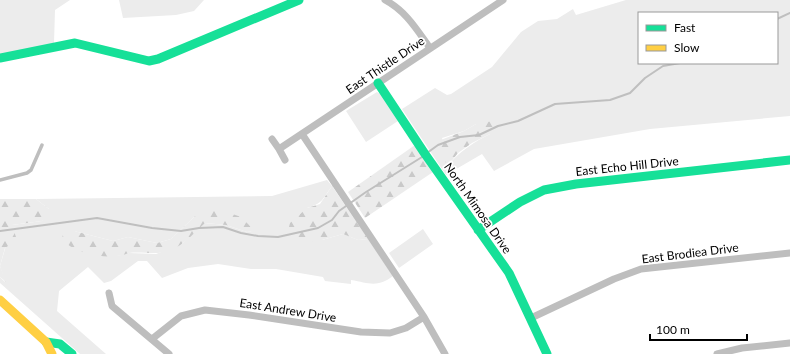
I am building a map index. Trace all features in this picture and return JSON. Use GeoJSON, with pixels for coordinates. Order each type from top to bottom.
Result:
{"type":"FeatureCollection","features":[{"type":"Feature","properties":{"kind":"street"},"geometry":{"type":"LineString","coordinates":[[0,58],[75,43],[149,61],[158,59],[299,0]]}},
{"type":"Feature","properties":{"kind":"street"},"geometry":{"type":"LineString","coordinates":[[385,0],[394,5],[408,17],[430,48]]}},
{"type":"Feature","properties":{"kind":"street","name":"East Thistle Drive"},"geometry":{"type":"LineString","coordinates":[[279,149],[504,0]]}},
{"type":"Feature","properties":{"kind":"street","name":"North Mimosa Drive"},"geometry":{"type":"LineString","coordinates":[[378,83],[425,154],[509,273],[547,354]]}},
{"type":"Feature","properties":{"kind":"street"},"geometry":{"type":"LineString","coordinates":[[302,134],[424,317],[445,354]]}},
{"type":"Feature","properties":{"kind":"street"},"geometry":{"type":"LineString","coordinates":[[272,139],[285,160]]}},
{"type":"Feature","properties":{"kind":"street","name":"East Echo Hill Drive"},"geometry":{"type":"LineString","coordinates":[[478,230],[520,202],[544,190],[576,184],[790,160]]}},
{"type":"Feature","properties":{"kind":"street","name":"East Brodiea Drive"},"geometry":{"type":"LineString","coordinates":[[531,318],[614,279],[641,269],[790,253]]}},
{"type":"Feature","properties":{"kind":"street"},"geometry":{"type":"LineString","coordinates":[[109,293],[112,306],[169,354]]}},
{"type":"Feature","properties":{"kind":"street"},"geometry":{"type":"LineString","coordinates":[[0,300],[46,342],[52,354],[60,344]]}},
{"type":"Feature","properties":{"kind":"street","name":"East Andrew Drive"},"geometry":{"type":"LineString","coordinates":[[152,339],[181,316],[205,310],[361,332],[390,333],[406,328],[424,317]]}},
{"type":"Feature","properties":{"kind":"street"},"geometry":{"type":"LineString","coordinates":[[46,342],[60,344],[68,353]]}},
{"type":"Feature","properties":{"kind":"street"},"geometry":{"type":"LineString","coordinates":[[717,354],[742,348],[790,343]]}},
{"type":"Feature","properties":{"kind":"lane"},"geometry":{"type":"LineString","coordinates":[[0,180],[27,173],[31,170],[42,145]]}},
{"type":"Feature","properties":{"kind":"green space"},"geometry":{"type":"Polygon","coordinates":[[[0,0],[70,0],[55,10],[54,43],[0,55],[0,0]]]}},
{"type":"Feature","properties":{"kind":"green space"},"geometry":{"type":"Polygon","coordinates":[[[119,0],[204,0],[194,11],[176,15],[123,18],[119,0]]]}},
{"type":"Feature","properties":{"kind":"green space"},"geometry":{"type":"Polygon","coordinates":[[[626,0],[790,0],[790,116],[650,129],[534,149],[494,171],[482,154],[446,175],[402,109],[435,88],[447,95],[451,94],[492,67],[521,32],[538,21],[557,19],[573,9],[576,15],[626,0]],[[476,124],[464,131],[442,138],[450,163],[468,147],[490,134],[476,124]]]}},
{"type":"Feature","properties":{"kind":"green space"},"geometry":{"type":"Polygon","coordinates":[[[377,92],[380,94],[398,121],[366,142],[346,111],[377,92]]]}},
{"type":"Feature","properties":{"kind":"green space"},"geometry":{"type":"Polygon","coordinates":[[[492,121],[494,122],[494,130],[490,134],[472,143],[458,153],[450,163],[446,163],[436,143],[438,141],[464,131],[476,124],[492,121]]]}},
{"type":"Feature","properties":{"kind":"green space"},"geometry":{"type":"Polygon","coordinates":[[[415,145],[433,172],[365,218],[348,192],[415,145]]]}},
{"type":"Feature","properties":{"kind":"green space"},"geometry":{"type":"Polygon","coordinates":[[[327,180],[332,186],[324,198],[319,203],[307,208],[322,240],[343,234],[358,240],[368,239],[393,276],[382,282],[373,284],[351,280],[351,284],[325,281],[323,277],[276,269],[251,269],[218,264],[188,268],[162,278],[147,261],[138,261],[111,281],[104,283],[88,267],[59,291],[57,311],[106,354],[80,354],[0,283],[0,277],[5,282],[0,266],[12,225],[42,221],[49,209],[36,199],[272,196],[327,180]],[[194,217],[171,239],[157,243],[128,237],[113,241],[74,231],[117,256],[129,253],[156,254],[182,244],[204,223],[226,225],[247,232],[252,231],[194,217]]]}},
{"type":"Feature","properties":{"kind":"green space"},"geometry":{"type":"Polygon","coordinates":[[[332,186],[368,239],[358,240],[343,234],[322,240],[305,242],[288,231],[290,223],[307,208],[320,204],[332,186]]]}},
{"type":"Feature","properties":{"kind":"green space"},"geometry":{"type":"Polygon","coordinates":[[[0,199],[36,199],[49,209],[50,214],[42,221],[12,225],[17,240],[5,248],[0,266],[0,199]]]}},
{"type":"Feature","properties":{"kind":"green space"},"geometry":{"type":"Polygon","coordinates":[[[208,210],[224,211],[241,217],[253,229],[252,231],[247,232],[226,225],[205,223],[176,248],[166,252],[129,253],[118,256],[88,254],[68,245],[62,240],[63,234],[74,231],[113,241],[128,237],[157,243],[171,239],[194,217],[208,210]]]}},
{"type":"Feature","properties":{"kind":"green space"},"geometry":{"type":"Polygon","coordinates":[[[423,229],[433,244],[399,268],[389,253],[423,229]]]}},
{"type":"Feature","properties":{"kind":"green space"},"geometry":{"type":"Polygon","coordinates":[[[0,266],[6,282],[0,277],[0,266]]]}},
{"type":"Feature","properties":{"kind":"waterway"},"geometry":{"type":"LineString","coordinates":[[778,19],[790,13]]}},
{"type":"Feature","properties":{"kind":"waterway"},"geometry":{"type":"LineString","coordinates":[[427,153],[438,145],[460,137],[479,135],[498,126],[518,121],[555,104],[610,100],[630,93],[645,78],[663,66],[674,64]]}},
{"type":"Feature","properties":{"kind":"waterway"},"geometry":{"type":"LineString","coordinates":[[0,231],[97,218],[152,228],[181,231],[199,228],[223,227],[241,233],[278,237],[318,228],[332,220],[339,211],[366,192],[422,157]]}},
{"type":"Feature","properties":{"kind":"traffic: fast"},"geometry":{"type":"LineString","coordinates":[[0,58],[75,43],[149,61],[158,59],[299,0]]}},
{"type":"Feature","properties":{"kind":"traffic: fast"},"geometry":{"type":"LineString","coordinates":[[378,83],[425,154],[509,273],[547,354]]}},
{"type":"Feature","properties":{"kind":"traffic: fast"},"geometry":{"type":"LineString","coordinates":[[478,230],[520,202],[544,190],[576,184],[790,160]]}},
{"type":"Feature","properties":{"kind":"traffic: fast"},"geometry":{"type":"LineString","coordinates":[[46,342],[60,344],[72,354]]}},
{"type":"Feature","properties":{"kind":"traffic: slow"},"geometry":{"type":"LineString","coordinates":[[0,300],[46,342],[52,354]]}}]}
